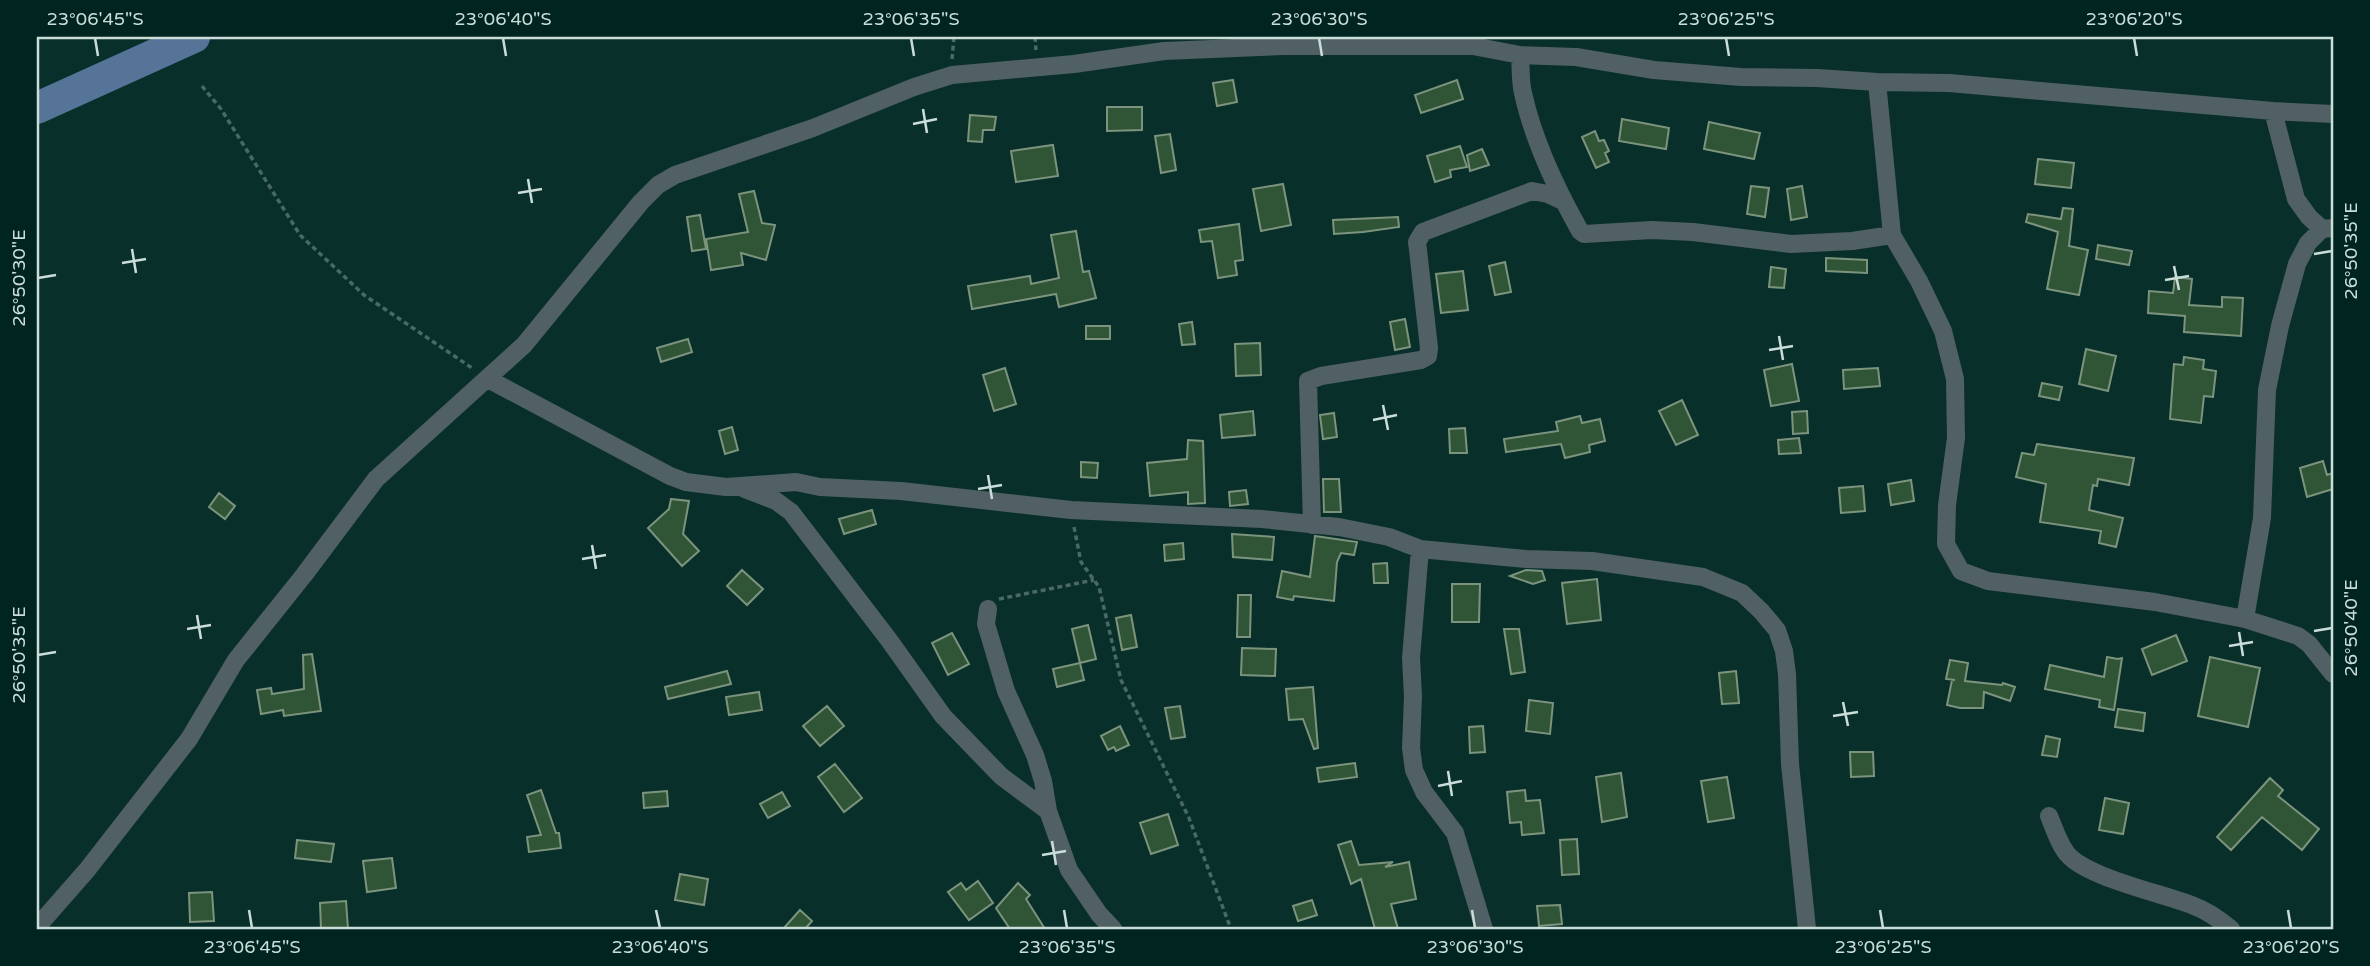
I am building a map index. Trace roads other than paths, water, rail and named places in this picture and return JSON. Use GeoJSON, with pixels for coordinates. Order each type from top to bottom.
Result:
{"type":"FeatureCollection","features":[{"type":"Feature","properties":{"kind":"street"},"geometry":{"type":"LineString","coordinates":[[37,927],[87,870],[189,739],[236,660],[376,479],[524,345],[624,220],[658,185],[675,175],[813,128],[914,87],[952,75],[1074,64],[1164,51],[1283,46],[1473,46],[1520,55],[1576,57],[1654,70],[1741,77],[1949,83],[2333,114]]}},
{"type":"Feature","properties":{"kind":"street"},"geometry":{"type":"LineString","coordinates":[[1520,55],[1523,93],[1545,160],[1563,201],[1580,231],[1584,233],[1652,230],[1693,232],[1791,244],[1892,236]]}},
{"type":"Feature","properties":{"kind":"street"},"geometry":{"type":"LineString","coordinates":[[1877,82],[1892,236],[1943,331],[1955,379],[1956,438],[1947,505],[1946,544],[1961,571],[1988,582],[2155,602],[2245,620],[2298,636],[2309,643],[2333,674]]}},
{"type":"Feature","properties":{"kind":"street"},"geometry":{"type":"LineString","coordinates":[[2245,620],[2262,518],[2267,390],[2280,326],[2297,264],[2308,243],[2328,228],[2309,217],[2296,199],[2273,111]]}},
{"type":"Feature","properties":{"kind":"street"},"geometry":{"type":"LineString","coordinates":[[1312,525],[1308,381],[1313,377],[1422,360],[1428,356],[1418,250],[1423,232],[1532,191],[1563,201]]}},
{"type":"Feature","properties":{"kind":"street"},"geometry":{"type":"LineString","coordinates":[[488,379],[670,476],[701,485],[742,487],[796,482],[820,487],[901,491],[1071,510],[1262,519],[1389,537],[1420,549],[1525,559],[1592,561],[1703,577],[1742,593],[1777,630],[1784,651],[1790,764],[1807,929]]}},
{"type":"Feature","properties":{"kind":"street"},"geometry":{"type":"LineString","coordinates":[[742,487],[775,501],[791,512],[889,640],[943,716],[1002,776],[1048,811]]}},
{"type":"Feature","properties":{"kind":"street"},"geometry":{"type":"LineString","coordinates":[[1420,549],[1411,658],[1411,748],[1414,770],[1424,792],[1455,833],[1484,929]]}},
{"type":"Feature","properties":{"kind":"street"},"geometry":{"type":"LineString","coordinates":[[988,609],[986,624],[1006,691],[1035,755],[1044,781],[1048,811],[1069,870],[1099,914],[1113,929]]}},
{"type":"Feature","properties":{"kind":"street"},"geometry":{"type":"LineString","coordinates":[[2049,817],[2065,853],[2070,857],[2097,873],[2197,907],[2231,929]]}},
{"type":"Feature","properties":{"kind":"waterway"},"geometry":{"type":"LineString","coordinates":[[37,108],[194,37]]}}]}
